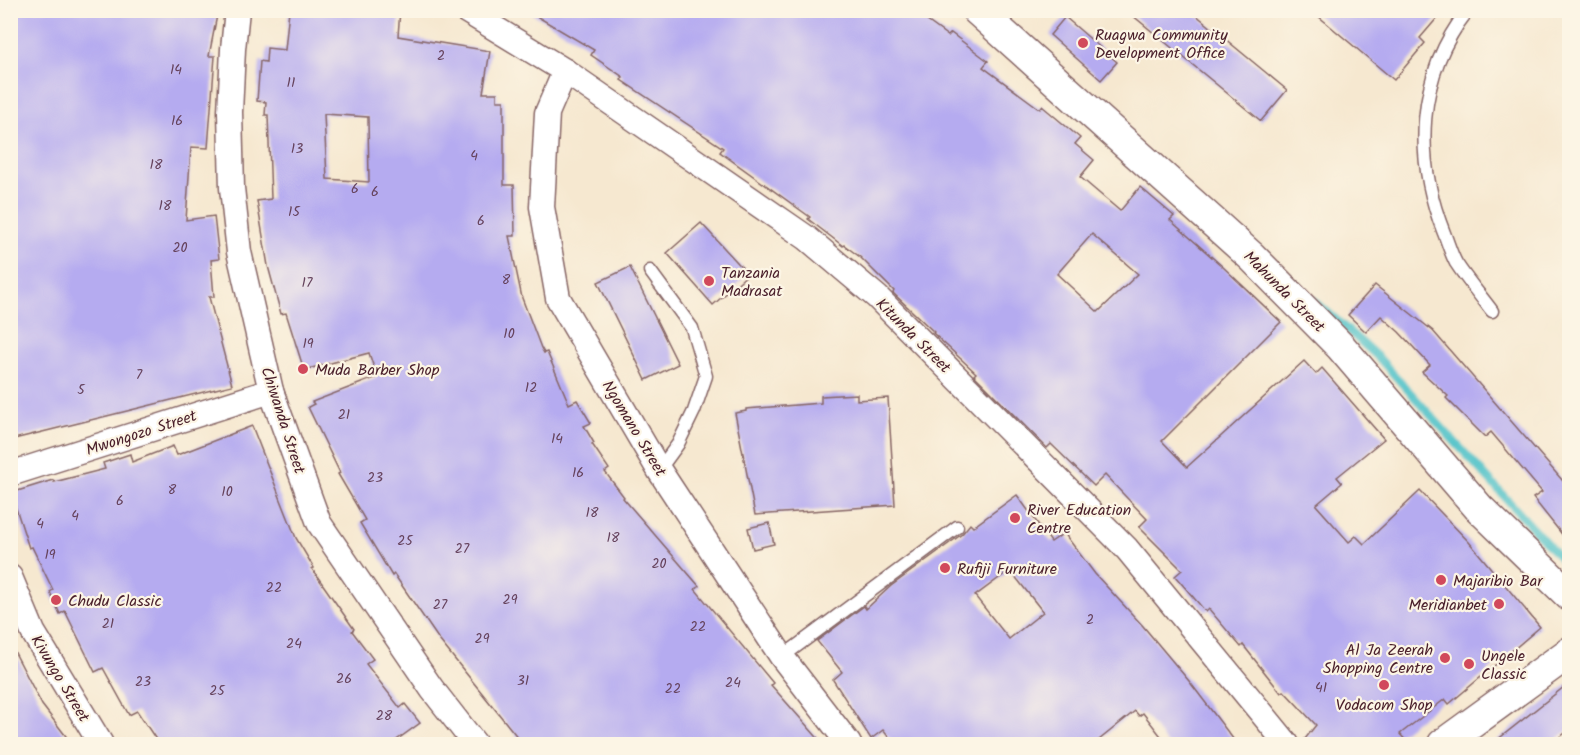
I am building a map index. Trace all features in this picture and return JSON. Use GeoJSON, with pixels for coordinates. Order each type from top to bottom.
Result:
{"type":"FeatureCollection","features":[{"type":"Feature","properties":{"kind":"street","name":"Chiwanda Street"},"geometry":{"type":"LineString","coordinates":[[237,10],[230,112],[232,188],[239,252],[271,391],[319,523],[432,689],[475,744]]}},
{"type":"Feature","properties":{"kind":"street","name":"Kitunda Street"},"geometry":{"type":"LineString","coordinates":[[465,10],[565,71],[807,238],[877,297],[1127,549],[1287,744]]}},
{"type":"Feature","properties":{"kind":"street","name":"Mahunda Street"},"geometry":{"type":"LineString","coordinates":[[977,10],[1252,257],[1341,346],[1479,508],[1569,596]]}},
{"type":"Feature","properties":{"kind":"street","name":"Ngomano Street"},"geometry":{"type":"LineString","coordinates":[[565,71],[548,113],[542,207],[558,298],[658,470],[782,657],[849,744]]}},
{"type":"Feature","properties":{"kind":"street","name":"Mwongozo Street"},"geometry":{"type":"LineString","coordinates":[[10,474],[271,391]]}},
{"type":"Feature","properties":{"kind":"street","name":"Kivungo Street"},"geometry":{"type":"LineString","coordinates":[[10,577],[33,632],[101,744]]}},
{"type":"Feature","properties":{"kind":"street"},"geometry":{"type":"LineString","coordinates":[[1443,744],[1569,651]]}},
{"type":"Feature","properties":{"kind":"lane"},"geometry":{"type":"LineString","coordinates":[[1468,10],[1457,25],[1435,68],[1425,115],[1425,164],[1432,204],[1455,261],[1492,311]]}},
{"type":"Feature","properties":{"kind":"lane"},"geometry":{"type":"LineString","coordinates":[[650,271],[692,328],[706,376],[694,411],[678,444],[658,470]]}},
{"type":"Feature","properties":{"kind":"lane"},"geometry":{"type":"LineString","coordinates":[[782,657],[957,526]]}},
{"type":"Feature","properties":{"kind":"building"},"geometry":{"type":"Polygon","coordinates":[[[10,10],[218,10],[209,56],[215,56],[208,148],[191,147],[186,220],[214,216],[219,259],[211,260],[214,297],[209,297],[232,385],[10,440],[10,363],[15,362],[10,338],[10,10]]]}},
{"type":"Feature","properties":{"kind":"building"},"geometry":{"type":"Polygon","coordinates":[[[289,10],[400,10],[398,36],[490,51],[483,93],[497,93],[497,101],[504,101],[504,185],[514,185],[515,236],[509,236],[522,298],[541,348],[544,353],[547,352],[569,404],[577,400],[591,423],[584,426],[594,443],[592,444],[609,469],[605,472],[623,498],[699,586],[695,589],[773,683],[771,685],[823,744],[523,744],[440,641],[394,574],[392,576],[360,523],[365,520],[338,474],[340,473],[308,407],[314,404],[312,402],[377,377],[369,353],[304,370],[286,313],[281,314],[268,266],[257,201],[271,199],[268,115],[265,115],[266,102],[257,101],[260,61],[266,62],[267,48],[285,50],[289,10]],[[324,114],[327,179],[369,182],[368,117],[324,114]]]}},
{"type":"Feature","properties":{"kind":"building"},"geometry":{"type":"Polygon","coordinates":[[[526,10],[912,10],[948,36],[951,33],[988,61],[983,67],[1040,109],[1042,106],[1080,138],[1075,144],[1094,160],[1080,177],[1120,211],[1140,187],[1174,216],[1170,220],[1281,322],[1162,441],[1187,467],[1304,361],[1316,374],[1322,368],[1384,439],[1337,477],[1342,483],[1316,505],[1349,542],[1356,536],[1364,544],[1420,491],[1469,542],[1540,627],[1449,704],[1445,699],[1400,734],[1409,744],[1301,744],[1316,725],[1284,691],[1281,693],[1243,645],[1241,647],[1209,609],[1206,612],[1175,576],[1182,570],[1139,527],[1147,519],[1105,475],[1094,486],[1051,444],[1047,448],[860,257],[808,219],[810,217],[720,152],[723,148],[621,80],[623,77],[591,55],[594,50],[526,10]],[[1092,234],[1057,274],[1098,312],[1138,274],[1092,234]]]}},
{"type":"Feature","properties":{"kind":"building"},"geometry":{"type":"Polygon","coordinates":[[[1126,10],[1190,10],[1287,90],[1261,121],[1126,10]]]}},
{"type":"Feature","properties":{"kind":"building"},"geometry":{"type":"Polygon","coordinates":[[[1311,10],[1444,10],[1420,38],[1425,43],[1394,80],[1311,10]]]}},
{"type":"Feature","properties":{"kind":"building"},"geometry":{"type":"Polygon","coordinates":[[[1065,17],[1117,62],[1101,80],[1050,35],[1065,17]]]}},
{"type":"Feature","properties":{"kind":"building"},"geometry":{"type":"Polygon","coordinates":[[[701,223],[748,274],[713,305],[667,253],[701,223]]]}},
{"type":"Feature","properties":{"kind":"building"},"geometry":{"type":"Polygon","coordinates":[[[630,267],[678,364],[646,380],[598,282],[630,267]]]}},
{"type":"Feature","properties":{"kind":"building"},"geometry":{"type":"Polygon","coordinates":[[[1375,285],[1433,331],[1569,488],[1569,543],[1533,498],[1542,492],[1491,432],[1485,437],[1446,398],[1448,396],[1422,372],[1430,365],[1399,332],[1381,316],[1366,332],[1348,315],[1375,285]]]}},
{"type":"Feature","properties":{"kind":"building"},"geometry":{"type":"Polygon","coordinates":[[[857,394],[857,400],[888,398],[895,505],[755,515],[735,413],[746,411],[746,409],[821,403],[821,396],[857,394]]]}},
{"type":"Feature","properties":{"kind":"building"},"geometry":{"type":"Polygon","coordinates":[[[252,426],[296,538],[314,568],[312,569],[373,659],[366,664],[400,708],[405,704],[420,723],[391,744],[159,744],[137,711],[129,715],[103,668],[95,672],[65,611],[60,614],[50,592],[53,590],[32,547],[29,548],[11,493],[53,480],[54,482],[105,469],[103,463],[130,454],[132,462],[173,446],[177,455],[252,426]]]}},
{"type":"Feature","properties":{"kind":"building"},"geometry":{"type":"Polygon","coordinates":[[[1017,495],[1051,542],[1064,533],[1095,574],[1189,681],[1237,744],[1167,744],[1143,713],[1139,716],[1135,711],[1094,744],[894,744],[883,730],[871,739],[833,680],[842,672],[817,641],[864,606],[866,609],[891,586],[962,534],[970,524],[973,527],[1017,495]],[[1010,570],[975,596],[1009,639],[1043,612],[1010,570]]]}},
{"type":"Feature","properties":{"kind":"building"},"geometry":{"type":"Polygon","coordinates":[[[769,523],[774,544],[753,549],[748,528],[769,523]]]}},
{"type":"Feature","properties":{"kind":"building"},"geometry":{"type":"Polygon","coordinates":[[[10,643],[42,705],[72,744],[10,744],[10,643]]]}},
{"type":"Feature","properties":{"kind":"building"},"geometry":{"type":"Polygon","coordinates":[[[1569,683],[1569,730],[1551,744],[1492,744],[1569,683]]]}},
{"type":"Feature","properties":{"kind":"waterway"},"geometry":{"type":"LineString","coordinates":[[1315,301],[1378,357],[1570,569]]}},
{"type":"Feature","properties":{"kind":"place","name":"Ruagwa Community Development Office"},"geometry":{"type":"Point","coordinates":[1083,43]}},
{"type":"Feature","properties":{"kind":"place","name":"Tanzania Madrasat"},"geometry":{"type":"Point","coordinates":[709,281]}},
{"type":"Feature","properties":{"kind":"place","name":"Muda Barber Shop"},"geometry":{"type":"Point","coordinates":[303,369]}},
{"type":"Feature","properties":{"kind":"place","name":"River Education Centre"},"geometry":{"type":"Point","coordinates":[1015,518]}},
{"type":"Feature","properties":{"kind":"place","name":"Rufiji Furniture"},"geometry":{"type":"Point","coordinates":[945,568]}},
{"type":"Feature","properties":{"kind":"place","name":"Majaribio Bar"},"geometry":{"type":"Point","coordinates":[1441,580]}},
{"type":"Feature","properties":{"kind":"place","name":"Chudu Classic"},"geometry":{"type":"Point","coordinates":[56,600]}},
{"type":"Feature","properties":{"kind":"place","name":"Meridianbet"},"geometry":{"type":"Point","coordinates":[1499,604]}},
{"type":"Feature","properties":{"kind":"place","name":"Al Ja Zeerah Shopping Centre"},"geometry":{"type":"Point","coordinates":[1445,658]}},
{"type":"Feature","properties":{"kind":"place","name":"Ungele Classic"},"geometry":{"type":"Point","coordinates":[1469,664]}},
{"type":"Feature","properties":{"kind":"place","name":"Vodacom Shop"},"geometry":{"type":"Point","coordinates":[1384,685]}}]}
